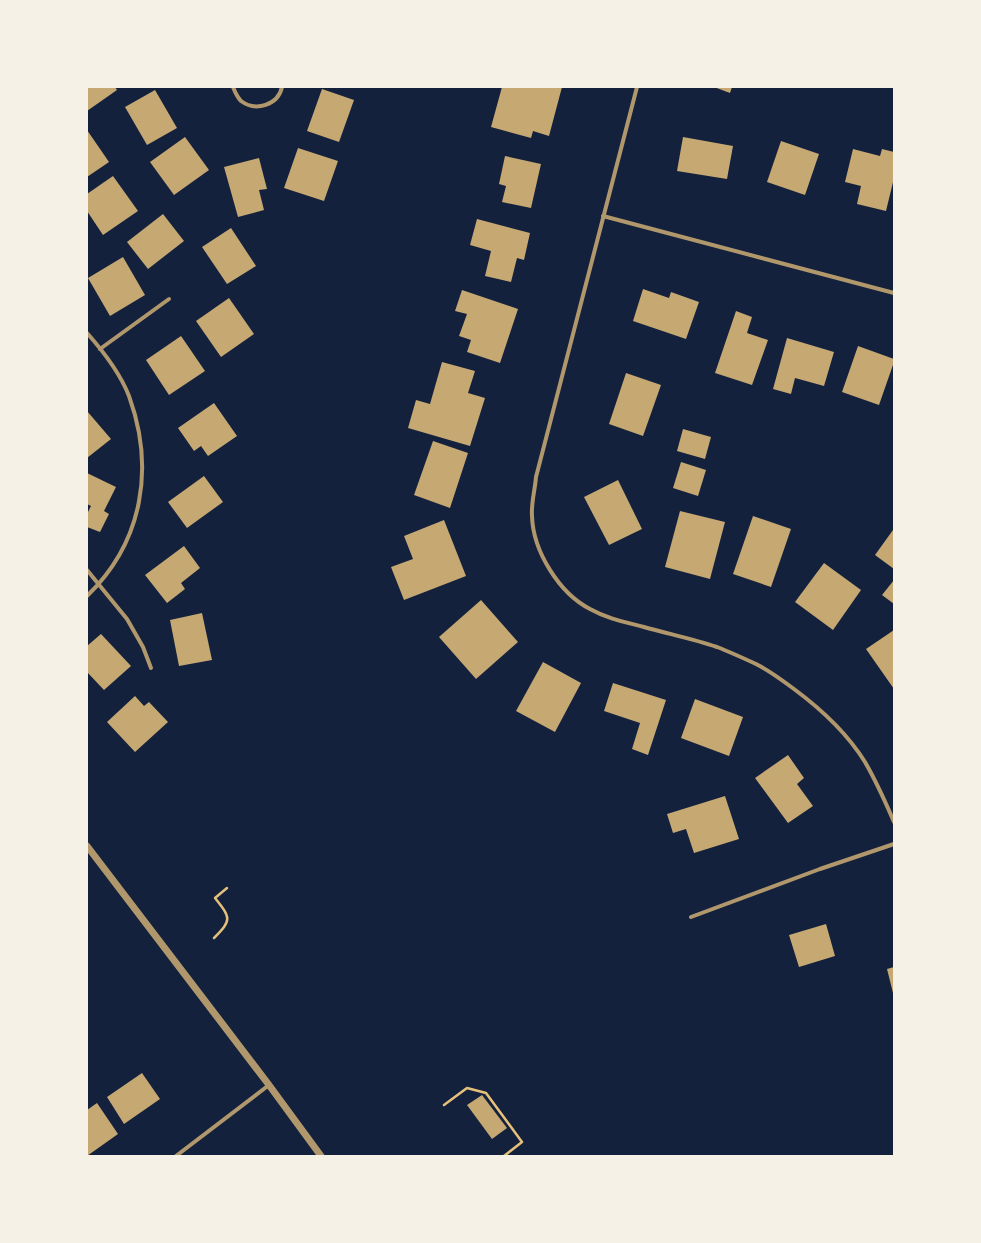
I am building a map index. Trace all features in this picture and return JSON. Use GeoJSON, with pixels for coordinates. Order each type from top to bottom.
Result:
{"type":"FeatureCollection","features":[{"type":"Feature","properties":{"kind":"street"},"geometry":{"type":"LineString","coordinates":[[233,87],[236,94],[242,101],[249,105],[257,106],[272,102],[278,97],[282,87]]}},
{"type":"Feature","properties":{"kind":"street"},"geometry":{"type":"LineString","coordinates":[[637,87],[536,477],[532,515],[533,529],[542,556],[556,580],[567,592],[589,609],[614,620],[634,624],[717,648],[757,665],[775,675],[811,702],[853,745],[864,761],[883,796],[894,822]]}},
{"type":"Feature","properties":{"kind":"street"},"geometry":{"type":"LineString","coordinates":[[603,216],[894,293]]}},
{"type":"Feature","properties":{"kind":"street"},"geometry":{"type":"LineString","coordinates":[[100,349],[169,299]]}},
{"type":"Feature","properties":{"kind":"street"},"geometry":{"type":"LineString","coordinates":[[87,333],[118,375],[128,395],[138,427],[143,471],[139,504],[135,520],[120,554],[99,584],[87,596]]}},
{"type":"Feature","properties":{"kind":"street"},"geometry":{"type":"LineString","coordinates":[[87,570],[127,619],[143,647],[151,668]]}},
{"type":"Feature","properties":{"kind":"street"},"geometry":{"type":"LineString","coordinates":[[691,917],[894,844]]}},
{"type":"Feature","properties":{"kind":"street"},"geometry":{"type":"LineString","coordinates":[[87,846],[322,1156]]}},
{"type":"Feature","properties":{"kind":"street"},"geometry":{"type":"LineString","coordinates":[[176,1156],[269,1085]]}},
{"type":"Feature","properties":{"kind":"path"},"geometry":{"type":"LineString","coordinates":[[214,938],[224,928],[228,917],[215,898],[227,888]]}},
{"type":"Feature","properties":{"kind":"path"},"geometry":{"type":"LineString","coordinates":[[444,1105],[467,1088],[486,1094],[522,1142],[504,1156]]}},
{"type":"Feature","properties":{"kind":"building"},"geometry":{"type":"Polygon","coordinates":[[[87,87],[115,87],[117,90],[87,111],[87,87]]]}},
{"type":"Feature","properties":{"kind":"building"},"geometry":{"type":"Polygon","coordinates":[[[502,87],[562,87],[549,136],[533,131],[531,138],[491,127],[502,87]]]}},
{"type":"Feature","properties":{"kind":"building"},"geometry":{"type":"Polygon","coordinates":[[[714,87],[732,87],[730,93],[714,87]]]}},
{"type":"Feature","properties":{"kind":"building"},"geometry":{"type":"Polygon","coordinates":[[[322,89],[354,100],[339,142],[307,131],[322,89]]]}},
{"type":"Feature","properties":{"kind":"building"},"geometry":{"type":"Polygon","coordinates":[[[155,90],[177,128],[147,145],[125,107],[155,90]]]}},
{"type":"Feature","properties":{"kind":"building"},"geometry":{"type":"Polygon","coordinates":[[[87,130],[109,162],[87,177],[87,130]]]}},
{"type":"Feature","properties":{"kind":"building"},"geometry":{"type":"Polygon","coordinates":[[[185,137],[209,170],[174,195],[150,162],[185,137]]]}},
{"type":"Feature","properties":{"kind":"building"},"geometry":{"type":"Polygon","coordinates":[[[683,137],[733,146],[727,179],[677,171],[683,137]]]}},
{"type":"Feature","properties":{"kind":"building"},"geometry":{"type":"Polygon","coordinates":[[[781,141],[819,154],[805,195],[767,182],[781,141]]]}},
{"type":"Feature","properties":{"kind":"building"},"geometry":{"type":"Polygon","coordinates":[[[298,148],[338,161],[324,201],[284,188],[298,148]]]}},
{"type":"Feature","properties":{"kind":"building"},"geometry":{"type":"Polygon","coordinates":[[[853,149],[880,156],[882,149],[894,152],[894,178],[886,211],[857,204],[861,186],[845,182],[853,149]]]}},
{"type":"Feature","properties":{"kind":"building"},"geometry":{"type":"Polygon","coordinates":[[[505,156],[541,164],[531,208],[502,202],[506,186],[499,184],[505,156]]]}},
{"type":"Feature","properties":{"kind":"building"},"geometry":{"type":"Polygon","coordinates":[[[259,158],[267,189],[259,190],[264,210],[238,217],[224,167],[259,158]]]}},
{"type":"Feature","properties":{"kind":"building"},"geometry":{"type":"Polygon","coordinates":[[[113,176],[138,211],[103,235],[87,211],[87,194],[113,176]]]}},
{"type":"Feature","properties":{"kind":"building"},"geometry":{"type":"Polygon","coordinates":[[[163,214],[184,241],[148,269],[127,242],[163,214]]]}},
{"type":"Feature","properties":{"kind":"building"},"geometry":{"type":"Polygon","coordinates":[[[477,219],[530,233],[524,260],[517,258],[511,282],[485,276],[491,251],[470,245],[477,219]]]}},
{"type":"Feature","properties":{"kind":"building"},"geometry":{"type":"Polygon","coordinates":[[[231,228],[256,266],[227,284],[202,247],[231,228]]]}},
{"type":"Feature","properties":{"kind":"building"},"geometry":{"type":"Polygon","coordinates":[[[123,257],[145,295],[110,316],[88,278],[123,257]]]}},
{"type":"Feature","properties":{"kind":"building"},"geometry":{"type":"Polygon","coordinates":[[[643,289],[669,298],[671,292],[699,302],[686,339],[633,321],[643,289]]]}},
{"type":"Feature","properties":{"kind":"building"},"geometry":{"type":"Polygon","coordinates":[[[462,290],[518,309],[500,363],[467,352],[471,340],[459,336],[467,314],[455,311],[462,290]]]}},
{"type":"Feature","properties":{"kind":"building"},"geometry":{"type":"Polygon","coordinates":[[[229,298],[254,334],[221,357],[196,321],[229,298]]]}},
{"type":"Feature","properties":{"kind":"building"},"geometry":{"type":"Polygon","coordinates":[[[736,311],[752,317],[747,333],[768,340],[752,385],[715,373],[736,311]]]}},
{"type":"Feature","properties":{"kind":"building"},"geometry":{"type":"Polygon","coordinates":[[[181,336],[205,371],[169,395],[146,360],[181,336]]]}},
{"type":"Feature","properties":{"kind":"building"},"geometry":{"type":"Polygon","coordinates":[[[787,338],[834,352],[824,386],[795,378],[791,394],[773,389],[787,338]]]}},
{"type":"Feature","properties":{"kind":"building"},"geometry":{"type":"Polygon","coordinates":[[[858,346],[894,359],[879,405],[842,392],[858,346]]]}},
{"type":"Feature","properties":{"kind":"building"},"geometry":{"type":"Polygon","coordinates":[[[442,362],[475,371],[468,393],[485,398],[470,446],[408,428],[416,400],[430,404],[442,362]]]}},
{"type":"Feature","properties":{"kind":"building"},"geometry":{"type":"Polygon","coordinates":[[[626,373],[661,385],[643,436],[609,424],[626,373]]]}},
{"type":"Feature","properties":{"kind":"building"},"geometry":{"type":"Polygon","coordinates":[[[214,403],[237,436],[208,456],[201,446],[194,451],[178,428],[214,403]]]}},
{"type":"Feature","properties":{"kind":"building"},"geometry":{"type":"Polygon","coordinates":[[[87,411],[111,439],[87,458],[87,411]]]}},
{"type":"Feature","properties":{"kind":"building"},"geometry":{"type":"Polygon","coordinates":[[[683,429],[711,437],[705,459],[677,451],[683,429]]]}},
{"type":"Feature","properties":{"kind":"building"},"geometry":{"type":"Polygon","coordinates":[[[433,441],[468,453],[450,508],[414,495],[433,441]]]}},
{"type":"Feature","properties":{"kind":"building"},"geometry":{"type":"Polygon","coordinates":[[[681,462],[706,470],[698,496],[673,488],[681,462]]]}},
{"type":"Feature","properties":{"kind":"building"},"geometry":{"type":"Polygon","coordinates":[[[87,473],[116,487],[104,511],[109,514],[100,532],[87,527],[87,514],[91,506],[87,504],[87,473]]]}},
{"type":"Feature","properties":{"kind":"building"},"geometry":{"type":"Polygon","coordinates":[[[204,476],[223,502],[187,528],[168,502],[204,476]]]}},
{"type":"Feature","properties":{"kind":"building"},"geometry":{"type":"Polygon","coordinates":[[[618,480],[642,529],[609,545],[584,497],[618,480]]]}},
{"type":"Feature","properties":{"kind":"building"},"geometry":{"type":"Polygon","coordinates":[[[680,511],[725,522],[710,579],[665,567],[680,511]]]}},
{"type":"Feature","properties":{"kind":"building"},"geometry":{"type":"Polygon","coordinates":[[[753,516],[791,529],[771,587],[733,574],[753,516]]]}},
{"type":"Feature","properties":{"kind":"building"},"geometry":{"type":"Polygon","coordinates":[[[444,520],[466,576],[404,600],[391,567],[413,559],[404,536],[444,520]]]}},
{"type":"Feature","properties":{"kind":"building"},"geometry":{"type":"Polygon","coordinates":[[[894,530],[894,569],[875,555],[894,530]]]}},
{"type":"Feature","properties":{"kind":"building"},"geometry":{"type":"Polygon","coordinates":[[[184,546],[200,568],[181,583],[185,589],[167,603],[145,575],[184,546]]]}},
{"type":"Feature","properties":{"kind":"building"},"geometry":{"type":"Polygon","coordinates":[[[824,563],[861,590],[833,630],[795,602],[824,563]]]}},
{"type":"Feature","properties":{"kind":"building"},"geometry":{"type":"Polygon","coordinates":[[[894,580],[894,604],[882,595],[894,580]]]}},
{"type":"Feature","properties":{"kind":"building"},"geometry":{"type":"Polygon","coordinates":[[[481,600],[518,642],[476,679],[439,637],[481,600]]]}},
{"type":"Feature","properties":{"kind":"building"},"geometry":{"type":"Polygon","coordinates":[[[202,613],[212,660],[179,666],[170,620],[202,613]]]}},
{"type":"Feature","properties":{"kind":"building"},"geometry":{"type":"Polygon","coordinates":[[[894,630],[894,689],[866,649],[894,630]]]}},
{"type":"Feature","properties":{"kind":"building"},"geometry":{"type":"Polygon","coordinates":[[[101,634],[131,666],[104,690],[87,672],[87,646],[101,634]]]}},
{"type":"Feature","properties":{"kind":"building"},"geometry":{"type":"Polygon","coordinates":[[[543,662],[581,683],[555,732],[516,711],[543,662]]]}},
{"type":"Feature","properties":{"kind":"building"},"geometry":{"type":"Polygon","coordinates":[[[613,683],[666,700],[648,755],[632,749],[640,723],[604,711],[613,683]]]}},
{"type":"Feature","properties":{"kind":"building"},"geometry":{"type":"Polygon","coordinates":[[[135,696],[144,706],[149,702],[168,722],[135,752],[107,722],[135,696]]]}},
{"type":"Feature","properties":{"kind":"building"},"geometry":{"type":"Polygon","coordinates":[[[695,699],[743,717],[729,756],[681,738],[695,699]]]}},
{"type":"Feature","properties":{"kind":"building"},"geometry":{"type":"Polygon","coordinates":[[[788,755],[804,778],[797,784],[813,806],[788,823],[755,778],[788,755]]]}},
{"type":"Feature","properties":{"kind":"building"},"geometry":{"type":"Polygon","coordinates":[[[725,796],[739,839],[694,853],[686,829],[673,833],[667,814],[725,796]]]}},
{"type":"Feature","properties":{"kind":"building"},"geometry":{"type":"Polygon","coordinates":[[[826,924],[835,956],[799,967],[789,935],[826,924]]]}},
{"type":"Feature","properties":{"kind":"building"},"geometry":{"type":"Polygon","coordinates":[[[894,967],[894,993],[893,993],[887,969],[894,967]]]}},
{"type":"Feature","properties":{"kind":"building"},"geometry":{"type":"Polygon","coordinates":[[[142,1073],[160,1099],[124,1124],[107,1097],[142,1073]]]}},
{"type":"Feature","properties":{"kind":"building"},"geometry":{"type":"Polygon","coordinates":[[[482,1095],[507,1128],[492,1139],[467,1105],[482,1095]]]}},
{"type":"Feature","properties":{"kind":"building"},"geometry":{"type":"Polygon","coordinates":[[[97,1103],[118,1134],[87,1156],[87,1110],[97,1103]]]}}]}
